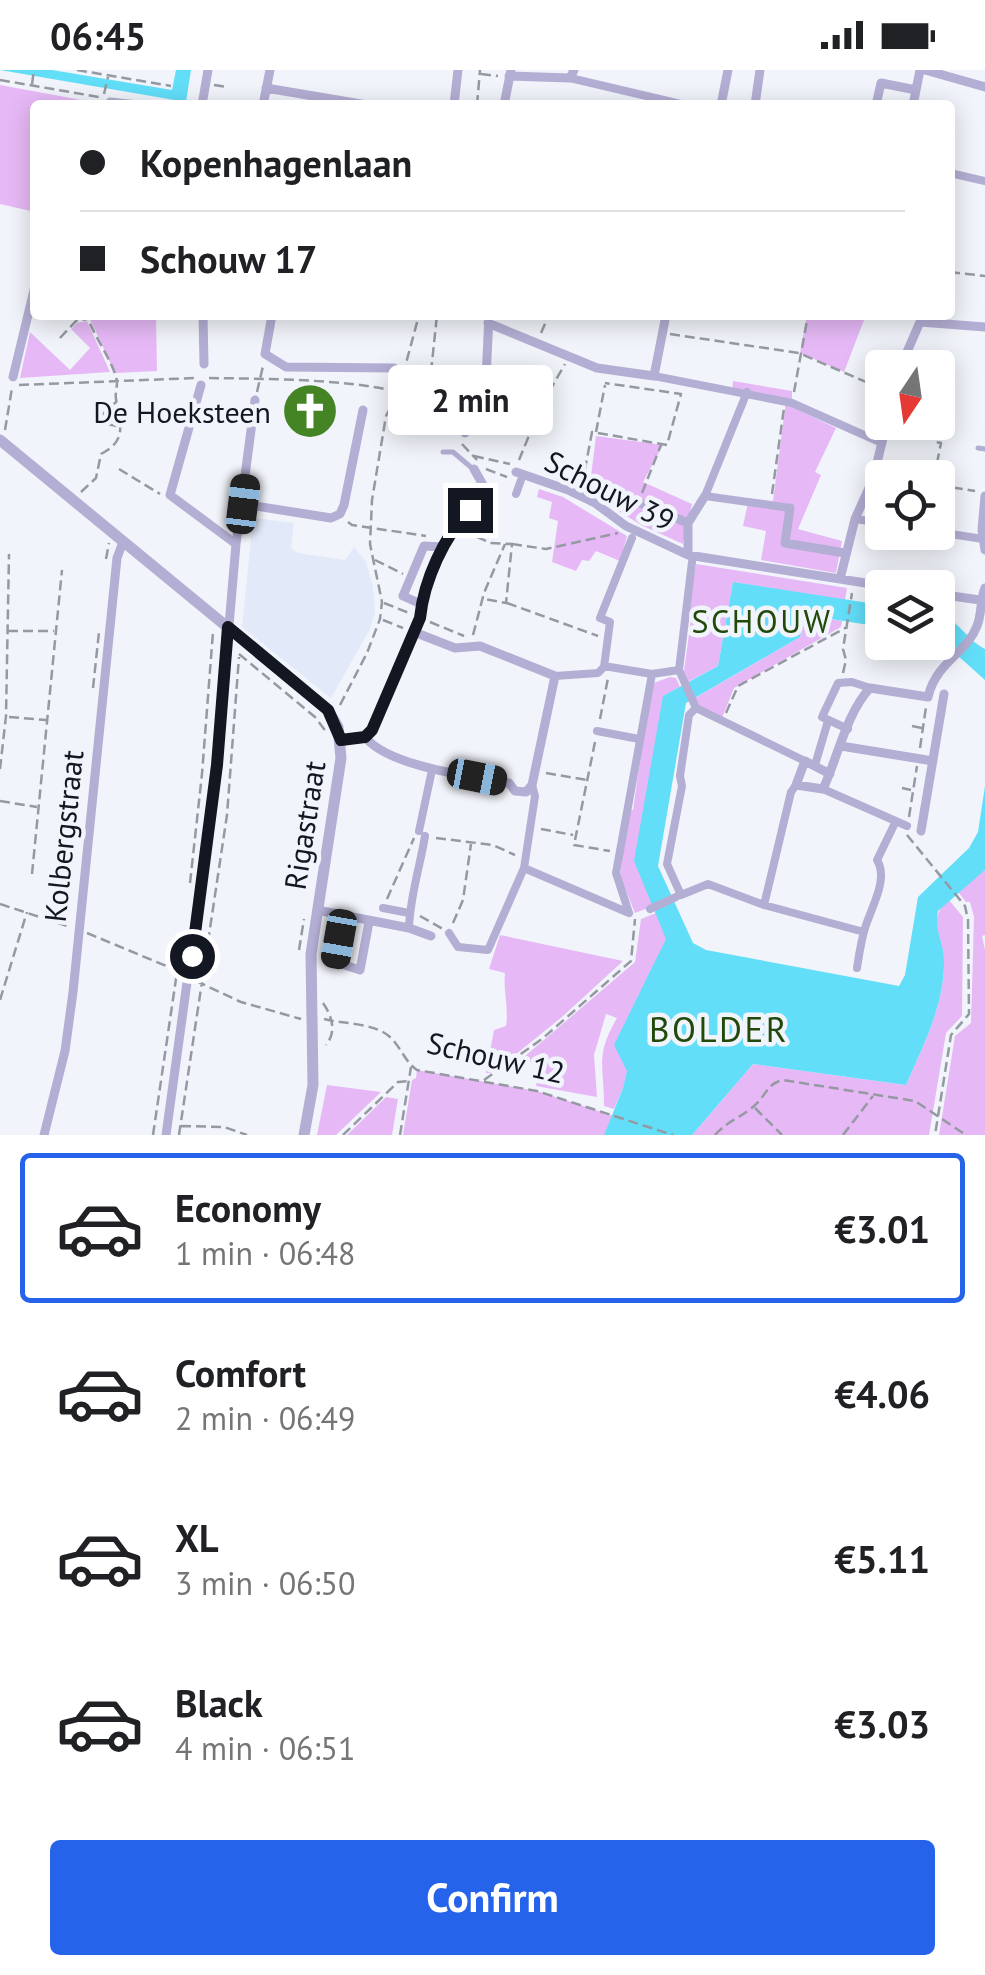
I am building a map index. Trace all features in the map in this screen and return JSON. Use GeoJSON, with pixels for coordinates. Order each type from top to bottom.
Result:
{"type":"FeatureCollection","features":[{"type":"Feature","properties":{"kind":"street"},"geometry":{"type":"LineString","coordinates":[[203,100],[208,70]]}},
{"type":"Feature","properties":{"kind":"street"},"geometry":{"type":"LineString","coordinates":[[264,100],[270,70]]}},
{"type":"Feature","properties":{"kind":"street"},"geometry":{"type":"LineString","coordinates":[[455,100],[458,70]]}},
{"type":"Feature","properties":{"kind":"street"},"geometry":{"type":"LineString","coordinates":[[722,100],[728,70]]}},
{"type":"Feature","properties":{"kind":"street"},"geometry":{"type":"LineString","coordinates":[[755,100],[758,70]]}},
{"type":"Feature","properties":{"kind":"street"},"geometry":{"type":"LineString","coordinates":[[914,100],[923,70],[985,87]]}},
{"type":"Feature","properties":{"kind":"street"},"geometry":{"type":"LineString","coordinates":[[505,100],[510,73],[572,74],[667,100]]}},
{"type":"Feature","properties":{"kind":"street"},"geometry":{"type":"LineString","coordinates":[[877,100],[882,83],[916,90]]}},
{"type":"Feature","properties":{"kind":"street"},"geometry":{"type":"LineString","coordinates":[[266,88],[337,100]]}},
{"type":"Feature","properties":{"kind":"street"},"geometry":{"type":"LineString","coordinates":[[955,174],[985,181]]}},
{"type":"Feature","properties":{"kind":"street"},"geometry":{"type":"LineString","coordinates":[[13,381],[30,308]]}},
{"type":"Feature","properties":{"kind":"street"},"geometry":{"type":"LineString","coordinates":[[203,320],[204,364]]}},
{"type":"Feature","properties":{"kind":"street"},"geometry":{"type":"LineString","coordinates":[[271,320],[265,354],[286,367],[394,368]]}},
{"type":"Feature","properties":{"kind":"street"},"geometry":{"type":"LineString","coordinates":[[465,433],[486,380],[489,320]]}},
{"type":"Feature","properties":{"kind":"street"},"geometry":{"type":"LineString","coordinates":[[491,320],[596,368],[789,402],[882,444]]}},
{"type":"Feature","properties":{"kind":"street"},"geometry":{"type":"LineString","coordinates":[[654,376],[663,320]]}},
{"type":"Feature","properties":{"kind":"street"},"geometry":{"type":"LineString","coordinates":[[906,350],[916,320]]}},
{"type":"Feature","properties":{"kind":"street"},"geometry":{"type":"LineString","coordinates":[[934,320],[985,326]]}},
{"type":"Feature","properties":{"kind":"street"},"geometry":{"type":"LineString","coordinates":[[201,385],[170,495],[236,544]]}},
{"type":"Feature","properties":{"kind":"street","name":"Schouw 39"},"geometry":{"type":"LineString","coordinates":[[690,558],[688,523],[704,496],[747,392]]}},
{"type":"Feature","properties":{"kind":"street"},"geometry":{"type":"LineString","coordinates":[[166,1135],[217,765],[236,544],[256,400]]}},
{"type":"Feature","properties":{"kind":"street"},"geometry":{"type":"LineString","coordinates":[[243,504],[331,518],[340,514],[363,410]]}},
{"type":"Feature","properties":{"kind":"street","name":"Rigastraat"},"geometry":{"type":"LineString","coordinates":[[0,440],[328,710],[341,758],[311,912],[306,1019],[313,1085],[304,1135]]}},
{"type":"Feature","properties":{"kind":"street"},"geometry":{"type":"LineString","coordinates":[[840,579],[854,519],[873,479],[883,440]]}},
{"type":"Feature","properties":{"kind":"street"},"geometry":{"type":"LineString","coordinates":[[335,740],[365,737],[372,730],[453,527],[487,492],[474,470]]}},
{"type":"Feature","properties":{"kind":"street"},"geometry":{"type":"LineString","coordinates":[[516,494],[518,473]]}},
{"type":"Feature","properties":{"kind":"street","name":"Schouw 39"},"geometry":{"type":"LineString","coordinates":[[518,473],[577,494],[626,526],[690,558],[865,583]]}},
{"type":"Feature","properties":{"kind":"street"},"geometry":{"type":"LineString","coordinates":[[955,536],[984,544],[985,494]]}},
{"type":"Feature","properties":{"kind":"street","name":"Schouw 39"},"geometry":{"type":"LineString","coordinates":[[704,496],[790,508]]}},
{"type":"Feature","properties":{"kind":"street","name":"Schouw 39"},"geometry":{"type":"LineString","coordinates":[[638,502],[688,523]]}},
{"type":"Feature","properties":{"kind":"street"},"geometry":{"type":"LineString","coordinates":[[790,508],[785,543],[845,553]]}},
{"type":"Feature","properties":{"kind":"street"},"geometry":{"type":"LineString","coordinates":[[854,519],[865,521]]}},
{"type":"Feature","properties":{"kind":"street","name":"Kolbergstraat"},"geometry":{"type":"LineString","coordinates":[[44,1135],[65,1051],[118,538]]}},
{"type":"Feature","properties":{"kind":"street"},"geometry":{"type":"LineString","coordinates":[[607,667],[610,622],[600,618],[632,538]]}},
{"type":"Feature","properties":{"kind":"street"},"geometry":{"type":"LineString","coordinates":[[422,604],[403,596],[424,546],[444,547]]}},
{"type":"Feature","properties":{"kind":"street"},"geometry":{"type":"LineString","coordinates":[[690,558],[680,674],[695,706],[830,774]]}},
{"type":"Feature","properties":{"kind":"street"},"geometry":{"type":"LineString","coordinates":[[848,729],[822,717],[838,683],[852,682],[928,697],[931,682],[978,625],[985,588]]}},
{"type":"Feature","properties":{"kind":"street"},"geometry":{"type":"LineString","coordinates":[[955,596],[980,600]]}},
{"type":"Feature","properties":{"kind":"street"},"geometry":{"type":"LineString","coordinates":[[414,632],[454,648],[476,646],[555,676],[598,672],[607,667],[680,674]]}},
{"type":"Feature","properties":{"kind":"street"},"geometry":{"type":"LineString","coordinates":[[632,914],[616,873],[652,674]]}},
{"type":"Feature","properties":{"kind":"street"},"geometry":{"type":"LineString","coordinates":[[365,737],[373,747],[432,770],[509,784],[516,791],[526,792],[536,771],[555,676]]}},
{"type":"Feature","properties":{"kind":"street"},"geometry":{"type":"LineString","coordinates":[[823,789],[862,696],[870,688]]}},
{"type":"Feature","properties":{"kind":"street"},"geometry":{"type":"LineString","coordinates":[[921,831],[944,694]]}},
{"type":"Feature","properties":{"kind":"street"},"geometry":{"type":"LineString","coordinates":[[679,896],[667,864],[682,786],[688,715],[695,706]]}},
{"type":"Feature","properties":{"kind":"street"},"geometry":{"type":"LineString","coordinates":[[764,905],[792,792],[828,721]]}},
{"type":"Feature","properties":{"kind":"street"},"geometry":{"type":"LineString","coordinates":[[597,732],[639,739]]}},
{"type":"Feature","properties":{"kind":"street"},"geometry":{"type":"LineString","coordinates":[[841,746],[932,762]]}},
{"type":"Feature","properties":{"kind":"street"},"geometry":{"type":"LineString","coordinates":[[408,928],[432,770]]}},
{"type":"Feature","properties":{"kind":"street"},"geometry":{"type":"LineString","coordinates":[[449,933],[458,947],[485,952],[524,864],[535,796],[532,785]]}},
{"type":"Feature","properties":{"kind":"street"},"geometry":{"type":"LineString","coordinates":[[796,785],[823,789],[907,826]]}},
{"type":"Feature","properties":{"kind":"street"},"geometry":{"type":"LineString","coordinates":[[857,968],[881,880],[882,867],[877,860],[895,823]]}},
{"type":"Feature","properties":{"kind":"street"},"geometry":{"type":"LineString","coordinates":[[524,864],[632,914]]}},
{"type":"Feature","properties":{"kind":"street"},"geometry":{"type":"LineString","coordinates":[[650,909],[708,884],[764,905],[864,932]]}},
{"type":"Feature","properties":{"kind":"street"},"geometry":{"type":"LineString","coordinates":[[382,908],[409,913]]}},
{"type":"Feature","properties":{"kind":"street"},"geometry":{"type":"LineString","coordinates":[[311,912],[408,928],[431,936]]}},
{"type":"Feature","properties":{"kind":"street"},"geometry":{"type":"LineString","coordinates":[[343,916],[335,962],[360,970],[369,922]]}},
{"type":"Feature","properties":{"kind":"lane"},"geometry":{"type":"LineString","coordinates":[[442,452],[453,452],[474,470]]}},
{"type":"Feature","properties":{"kind":"path"},"geometry":{"type":"LineString","coordinates":[[32,86],[34,70]]}},
{"type":"Feature","properties":{"kind":"path"},"geometry":{"type":"LineString","coordinates":[[76,70],[171,86]]}},
{"type":"Feature","properties":{"kind":"path"},"geometry":{"type":"LineString","coordinates":[[0,80],[108,99],[109,76],[114,70]]}},
{"type":"Feature","properties":{"kind":"path"},"geometry":{"type":"LineString","coordinates":[[477,100],[480,72],[510,73]]}},
{"type":"Feature","properties":{"kind":"path"},"geometry":{"type":"LineString","coordinates":[[955,273],[985,276]]}},
{"type":"Feature","properties":{"kind":"path"},"geometry":{"type":"LineString","coordinates":[[60,338],[79,320]]}},
{"type":"Feature","properties":{"kind":"path"},"geometry":{"type":"LineString","coordinates":[[81,492],[96,478],[98,459],[118,443],[122,428],[117,380],[88,320]]}},
{"type":"Feature","properties":{"kind":"path"},"geometry":{"type":"LineString","coordinates":[[340,712],[380,619],[382,602],[370,525],[386,416],[398,393],[418,320]]}},
{"type":"Feature","properties":{"kind":"path"},"geometry":{"type":"LineString","coordinates":[[418,398],[430,373],[436,320]]}},
{"type":"Feature","properties":{"kind":"path"},"geometry":{"type":"LineString","coordinates":[[536,343],[547,320]]}},
{"type":"Feature","properties":{"kind":"path"},"geometry":{"type":"LineString","coordinates":[[770,505],[807,320]]}},
{"type":"Feature","properties":{"kind":"path"},"geometry":{"type":"LineString","coordinates":[[664,333],[800,353],[865,382]]}},
{"type":"Feature","properties":{"kind":"path"},"geometry":{"type":"LineString","coordinates":[[260,380],[265,354]]}},
{"type":"Feature","properties":{"kind":"path","name":"Schouw 39"},"geometry":{"type":"LineString","coordinates":[[518,473],[542,404],[568,358]]}},
{"type":"Feature","properties":{"kind":"path"},"geometry":{"type":"LineString","coordinates":[[430,373],[486,380]]}},
{"type":"Feature","properties":{"kind":"path"},"geometry":{"type":"LineString","coordinates":[[0,440],[13,381],[249,379],[348,384],[398,393]]}},
{"type":"Feature","properties":{"kind":"path"},"geometry":{"type":"LineString","coordinates":[[577,494],[592,432],[596,433],[667,444],[681,394],[605,382],[596,433]]}},
{"type":"Feature","properties":{"kind":"path"},"geometry":{"type":"LineString","coordinates":[[102,416],[117,401]]}},
{"type":"Feature","properties":{"kind":"path"},"geometry":{"type":"LineString","coordinates":[[107,424],[122,428]]}},
{"type":"Feature","properties":{"kind":"path"},"geometry":{"type":"LineString","coordinates":[[453,452],[465,433]]}},
{"type":"Feature","properties":{"kind":"path"},"geometry":{"type":"LineString","coordinates":[[935,440],[950,443]]}},
{"type":"Feature","properties":{"kind":"path"},"geometry":{"type":"LineString","coordinates":[[937,460],[940,443]]}},
{"type":"Feature","properties":{"kind":"path"},"geometry":{"type":"LineString","coordinates":[[473,455],[518,473]]}},
{"type":"Feature","properties":{"kind":"path"},"geometry":{"type":"LineString","coordinates":[[119,468],[164,497],[170,495]]}},
{"type":"Feature","properties":{"kind":"path"},"geometry":{"type":"LineString","coordinates":[[955,488],[985,494]]}},
{"type":"Feature","properties":{"kind":"path"},"geometry":{"type":"LineString","coordinates":[[340,514],[352,525],[426,534],[428,544]]}},
{"type":"Feature","properties":{"kind":"path"},"geometry":{"type":"LineString","coordinates":[[453,527],[491,543],[512,544],[506,603]]}},
{"type":"Feature","properties":{"kind":"path"},"geometry":{"type":"LineString","coordinates":[[106,565],[106,550],[118,538]]}},
{"type":"Feature","properties":{"kind":"path"},"geometry":{"type":"LineString","coordinates":[[476,646],[472,630],[506,543]]}},
{"type":"Feature","properties":{"kind":"path"},"geometry":{"type":"LineString","coordinates":[[0,768],[6,716],[9,554]]}},
{"type":"Feature","properties":{"kind":"path"},"geometry":{"type":"LineString","coordinates":[[374,559],[411,578]]}},
{"type":"Feature","properties":{"kind":"path"},"geometry":{"type":"LineString","coordinates":[[32,874],[62,570]]}},
{"type":"Feature","properties":{"kind":"path"},"geometry":{"type":"LineString","coordinates":[[838,683],[845,668],[843,649],[851,596]]}},
{"type":"Feature","properties":{"kind":"path"},"geometry":{"type":"LineString","coordinates":[[485,599],[606,638]]}},
{"type":"Feature","properties":{"kind":"path"},"geometry":{"type":"LineString","coordinates":[[190,880],[214,616]]}},
{"type":"Feature","properties":{"kind":"path"},"geometry":{"type":"LineString","coordinates":[[380,619],[414,632]]}},
{"type":"Feature","properties":{"kind":"path"},"geometry":{"type":"LineString","coordinates":[[723,720],[738,686],[847,627]]}},
{"type":"Feature","properties":{"kind":"path"},"geometry":{"type":"LineString","coordinates":[[8,631],[56,632]]}},
{"type":"Feature","properties":{"kind":"path"},"geometry":{"type":"LineString","coordinates":[[92,702],[98,632]]}},
{"type":"Feature","properties":{"kind":"path"},"geometry":{"type":"LineString","coordinates":[[179,1135],[227,815],[240,654],[335,740]]}},
{"type":"Feature","properties":{"kind":"path"},"geometry":{"type":"LineString","coordinates":[[607,667],[574,845],[620,852]]}},
{"type":"Feature","properties":{"kind":"path"},"geometry":{"type":"LineString","coordinates":[[928,697],[907,836],[965,906],[968,920],[968,1014],[952,1035],[936,1135]]}},
{"type":"Feature","properties":{"kind":"path"},"geometry":{"type":"LineString","coordinates":[[6,716],[48,720]]}},
{"type":"Feature","properties":{"kind":"path"},"geometry":{"type":"LineString","coordinates":[[912,726],[923,728]]}},
{"type":"Feature","properties":{"kind":"path"},"geometry":{"type":"LineString","coordinates":[[536,771],[589,780]]}},
{"type":"Feature","properties":{"kind":"path"},"geometry":{"type":"LineString","coordinates":[[902,788],[913,790]]}},
{"type":"Feature","properties":{"kind":"path"},"geometry":{"type":"LineString","coordinates":[[0,801],[38,808]]}},
{"type":"Feature","properties":{"kind":"path"},"geometry":{"type":"LineString","coordinates":[[530,827],[575,835]]}},
{"type":"Feature","properties":{"kind":"path"},"geometry":{"type":"LineString","coordinates":[[382,908],[422,834],[493,845],[524,864]]}},
{"type":"Feature","properties":{"kind":"path"},"geometry":{"type":"LineString","coordinates":[[409,913],[427,917],[449,933],[463,900],[471,841]]}},
{"type":"Feature","properties":{"kind":"path","name":"Schouw 12"},"geometry":{"type":"LineString","coordinates":[[0,904],[77,930],[241,1002],[306,1019],[380,1031],[390,1037],[411,1067],[537,1091],[674,1135]]}},
{"type":"Feature","properties":{"kind":"path"},"geometry":{"type":"LineString","coordinates":[[0,1000],[27,912]]}},
{"type":"Feature","properties":{"kind":"path"},"geometry":{"type":"LineString","coordinates":[[299,956],[311,912]]}},
{"type":"Feature","properties":{"kind":"path"},"geometry":{"type":"LineString","coordinates":[[482,1081],[542,1038],[631,961],[632,914]]}},
{"type":"Feature","properties":{"kind":"path"},"geometry":{"type":"LineString","coordinates":[[153,1135],[182,937]]}},
{"type":"Feature","properties":{"kind":"path"},"geometry":{"type":"LineString","coordinates":[[300,1005],[306,1019],[301,1028]]}},
{"type":"Feature","properties":{"kind":"path"},"geometry":{"type":"LineString","coordinates":[[400,1135],[411,1067]]}},
{"type":"Feature","properties":{"kind":"path"},"geometry":{"type":"LineString","coordinates":[[715,1135],[724,1124],[754,1107],[773,1082],[784,1080],[915,1102],[966,1135]]}},
{"type":"Feature","properties":{"kind":"path"},"geometry":{"type":"LineString","coordinates":[[344,1135],[398,1082],[409,1081]]}},
{"type":"Feature","properties":{"kind":"path"},"geometry":{"type":"LineString","coordinates":[[843,1135],[874,1095]]}},
{"type":"Feature","properties":{"kind":"path"},"geometry":{"type":"LineString","coordinates":[[754,1107],[782,1135]]}},
{"type":"Feature","properties":{"kind":"path"},"geometry":{"type":"LineString","coordinates":[[181,1126],[224,1127],[247,1135]]}},
{"type":"Feature","properties":{"kind":"shaded area"},"geometry":{"type":"Polygon","coordinates":[[[0,85],[82,100],[30,100],[30,211],[0,204],[0,85]]]}},
{"type":"Feature","properties":{"kind":"shaded area"},"geometry":{"type":"Polygon","coordinates":[[[90,320],[156,320],[157,371],[115,373],[90,320]]]}},
{"type":"Feature","properties":{"kind":"shaded area"},"geometry":{"type":"Polygon","coordinates":[[[806,320],[864,320],[844,372],[800,353],[806,320]]]}},
{"type":"Feature","properties":{"kind":"shaded area"},"geometry":{"type":"Polygon","coordinates":[[[87,321],[110,372],[20,378],[30,332],[70,370],[90,348],[71,329],[87,321]]]}},
{"type":"Feature","properties":{"kind":"shaded area"},"geometry":{"type":"Polygon","coordinates":[[[733,381],[792,391],[792,407],[836,428],[815,472],[821,475],[798,529],[842,541],[836,573],[761,560],[766,531],[743,526],[749,498],[773,501],[786,401],[732,391],[733,381]]]}},
{"type":"Feature","properties":{"kind":"shaded area"},"geometry":{"type":"Polygon","coordinates":[[[596,436],[663,445],[643,482],[692,504],[683,544],[641,525],[589,493],[596,436]]]}},
{"type":"Feature","properties":{"kind":"shaded area"},"geometry":{"type":"Polygon","coordinates":[[[539,489],[563,497],[627,536],[620,561],[596,551],[589,561],[582,560],[576,571],[552,562],[558,521],[549,518],[552,502],[537,497],[539,489]]]}},
{"type":"Feature","properties":{"kind":"shaded area"},"geometry":{"type":"Polygon","coordinates":[[[253,518],[294,523],[291,548],[298,553],[345,560],[354,547],[366,562],[375,612],[370,629],[331,698],[242,627],[253,518]]]}},
{"type":"Feature","properties":{"kind":"shaded area"},"geometry":{"type":"Polygon","coordinates":[[[696,564],[847,588],[845,600],[733,582],[718,666],[688,682],[684,671],[691,619],[687,617],[696,564]]]}},
{"type":"Feature","properties":{"kind":"shaded area"},"geometry":{"type":"Polygon","coordinates":[[[805,615],[842,621],[841,627],[734,688],[722,718],[698,707],[695,698],[800,637],[805,615]]]}},
{"type":"Feature","properties":{"kind":"shaded area"},"geometry":{"type":"Polygon","coordinates":[[[676,678],[680,687],[663,696],[653,906],[635,913],[620,876],[629,811],[633,810],[651,684],[676,678]]]}},
{"type":"Feature","properties":{"kind":"shaded area"},"geometry":{"type":"Polygon","coordinates":[[[985,870],[985,1135],[939,1135],[955,1036],[971,1023],[974,917],[970,902],[958,892],[985,870]]]}},
{"type":"Feature","properties":{"kind":"shaded area"},"geometry":{"type":"Polygon","coordinates":[[[949,900],[963,917],[962,1016],[946,1033],[929,1135],[692,1135],[753,1064],[906,1085],[940,996],[944,965],[937,922],[949,900]]]}},
{"type":"Feature","properties":{"kind":"shaded area"},"geometry":{"type":"Polygon","coordinates":[[[656,913],[667,939],[614,1109],[604,1106],[602,1061],[617,1018],[606,1014],[594,1055],[597,1097],[536,1086],[539,1071],[525,1056],[635,962],[641,919],[656,913]]]}},
{"type":"Feature","properties":{"kind":"shaded area"},"geometry":{"type":"Polygon","coordinates":[[[500,935],[623,961],[562,1017],[493,1073],[486,1073],[494,1030],[506,1026],[507,1019],[505,973],[489,969],[500,935]]]}},
{"type":"Feature","properties":{"kind":"shaded area"},"geometry":{"type":"Polygon","coordinates":[[[417,1070],[537,1091],[673,1135],[403,1135],[417,1070]]]}},
{"type":"Feature","properties":{"kind":"shaded area"},"geometry":{"type":"Polygon","coordinates":[[[327,1085],[381,1092],[336,1135],[317,1135],[327,1085]]]}},
{"type":"Feature","properties":{"kind":"shaded area"},"geometry":{"type":"Polygon","coordinates":[[[386,1097],[398,1099],[392,1135],[347,1135],[386,1097]]]}},
{"type":"Feature","properties":{"kind":"water"},"geometry":{"type":"Polygon","coordinates":[[[0,70],[52,70],[172,90],[176,70],[191,70],[186,100],[0,70]]]}},
{"type":"Feature","properties":{"kind":"water"},"geometry":{"type":"Polygon","coordinates":[[[733,582],[865,602],[865,624],[805,615],[800,637],[686,703],[658,866],[693,943],[706,950],[899,986],[905,975],[918,897],[969,848],[978,832],[985,786],[985,870],[938,911],[943,981],[931,1026],[906,1085],[753,1064],[692,1135],[604,1135],[627,1071],[614,1045],[666,939],[634,861],[663,696],[718,666],[733,582]]]}},
{"type":"Feature","properties":{"kind":"water"},"geometry":{"type":"Polygon","coordinates":[[[955,624],[985,649],[985,680],[955,653],[955,624]]]}},
{"type":"Feature","properties":{"kind":"place","name":"De Hoeksteen"},"geometry":{"type":"Point","coordinates":[310,411]}},
{"type":"Feature","properties":{"kind":"district","name":"SCHOUW"},"geometry":{"type":"Point","coordinates":[762,621]}},
{"type":"Feature","properties":{"kind":"district","name":"BOLDER"},"geometry":{"type":"Point","coordinates":[719,1029]}},
{"type":"Feature","properties":{"kind":"route"},"geometry":{"type":"LineString","coordinates":[[192,956],[217,765],[228,627],[328,710],[341,740],[365,737],[372,730],[420,618],[453,527],[470,510]]}}]}
